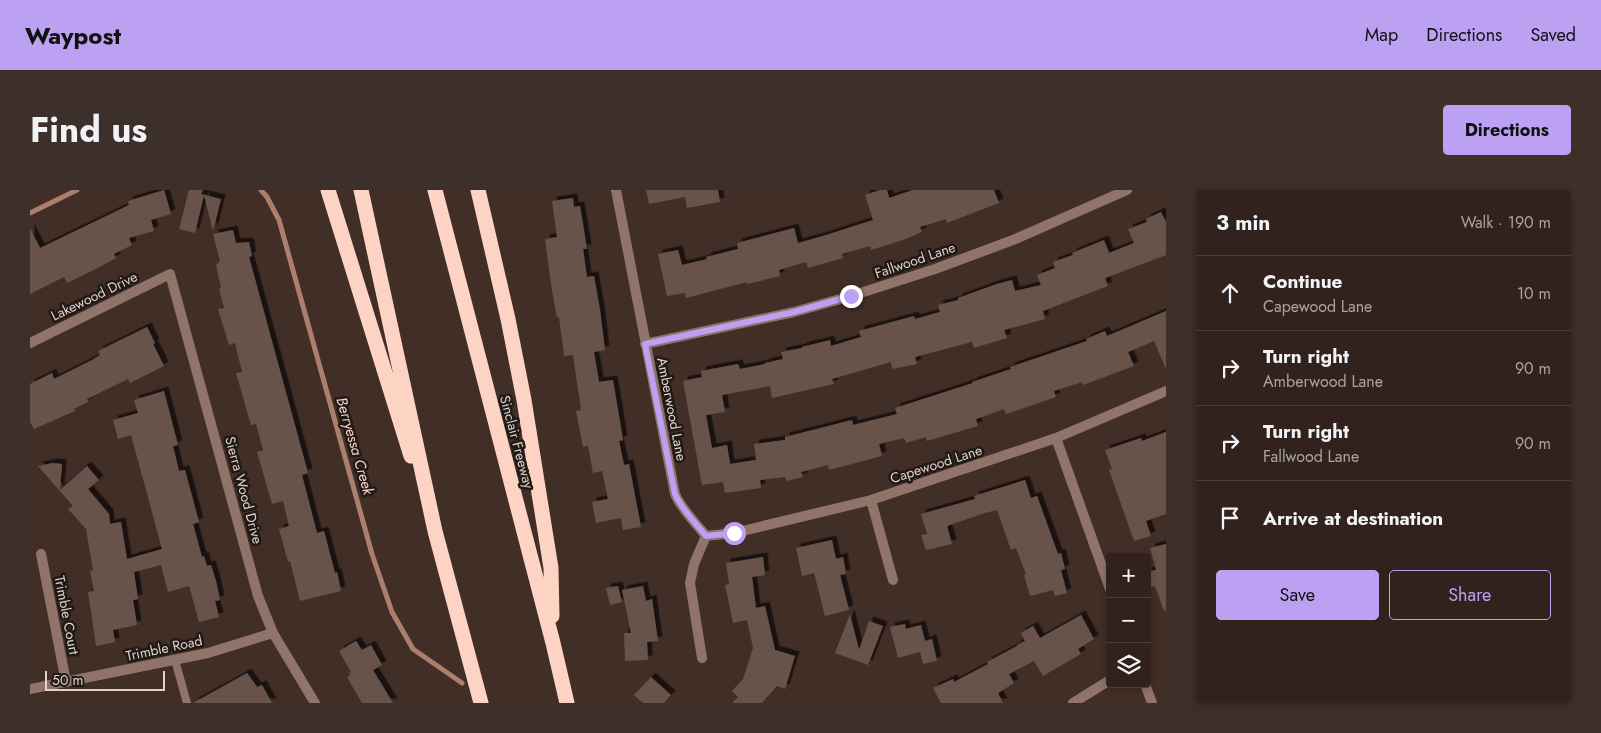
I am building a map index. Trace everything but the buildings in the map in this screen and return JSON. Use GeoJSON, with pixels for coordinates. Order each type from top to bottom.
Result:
{"type":"FeatureCollection","features":[{"type":"Feature","properties":{"kind":"highway"},"geometry":{"type":"LineString","coordinates":[[328,190],[391,398],[436,531]]}},
{"type":"Feature","properties":{"kind":"highway"},"geometry":{"type":"LineString","coordinates":[[361,190],[436,531],[481,703]]}},
{"type":"Feature","properties":{"kind":"highway","name":"Sinclair Freeway"},"geometry":{"type":"LineString","coordinates":[[435,190],[567,703]]}},
{"type":"Feature","properties":{"kind":"highway"},"geometry":{"type":"LineString","coordinates":[[478,190],[508,319],[524,400],[551,568],[553,643]]}},
{"type":"Feature","properties":{"kind":"street","name":"Amberwood Lane"},"geometry":{"type":"LineString","coordinates":[[616,190],[675,494],[681,506],[706,536]]}},
{"type":"Feature","properties":{"kind":"street","name":"Fallwood Lane"},"geometry":{"type":"LineString","coordinates":[[645,344],[794,312],[851,296],[935,269],[1013,240],[1128,190]]}},
{"type":"Feature","properties":{"kind":"street","name":"Lakewood Drive"},"geometry":{"type":"LineString","coordinates":[[30,343],[170,274]]}},
{"type":"Feature","properties":{"kind":"street","name":"Sierra Wood Drive"},"geometry":{"type":"LineString","coordinates":[[170,274],[258,596],[273,633],[315,703]]}},
{"type":"Feature","properties":{"kind":"street","name":"Capewood Lane"},"geometry":{"type":"LineString","coordinates":[[706,536],[734,533],[870,500],[1056,438],[1166,391]]}},
{"type":"Feature","properties":{"kind":"street"},"geometry":{"type":"LineString","coordinates":[[1056,438],[1106,578]]}},
{"type":"Feature","properties":{"kind":"street"},"geometry":{"type":"LineString","coordinates":[[870,500],[893,580]]}},
{"type":"Feature","properties":{"kind":"street"},"geometry":{"type":"LineString","coordinates":[[702,658],[690,583],[694,564],[706,536]]}},
{"type":"Feature","properties":{"kind":"street","name":"Trimble Court"},"geometry":{"type":"LineString","coordinates":[[41,554],[66,682]]}},
{"type":"Feature","properties":{"kind":"street","name":"Trimble Road"},"geometry":{"type":"LineString","coordinates":[[30,689],[208,653],[273,633]]}},
{"type":"Feature","properties":{"kind":"street"},"geometry":{"type":"LineString","coordinates":[[1073,703],[1106,682]]}},
{"type":"Feature","properties":{"kind":"street"},"geometry":{"type":"LineString","coordinates":[[1146,688],[1152,703]]}},
{"type":"Feature","properties":{"kind":"lane"},"geometry":{"type":"LineString","coordinates":[[175,660],[187,703]]}},
{"type":"Feature","properties":{"kind":"waterway","name":"Berryessa Creek"},"geometry":{"type":"LineString","coordinates":[[30,213],[77,190]]}},
{"type":"Feature","properties":{"kind":"waterway","name":"Berryessa Creek"},"geometry":{"type":"LineString","coordinates":[[261,190],[267,197],[279,220],[372,554],[392,612],[413,649],[462,683]]}},
{"type":"Feature","properties":{"kind":"route"},"geometry":{"type":"LineString","coordinates":[[734,533],[706,536],[681,506],[675,494],[645,344],[794,312],[851,296]]}}]}
